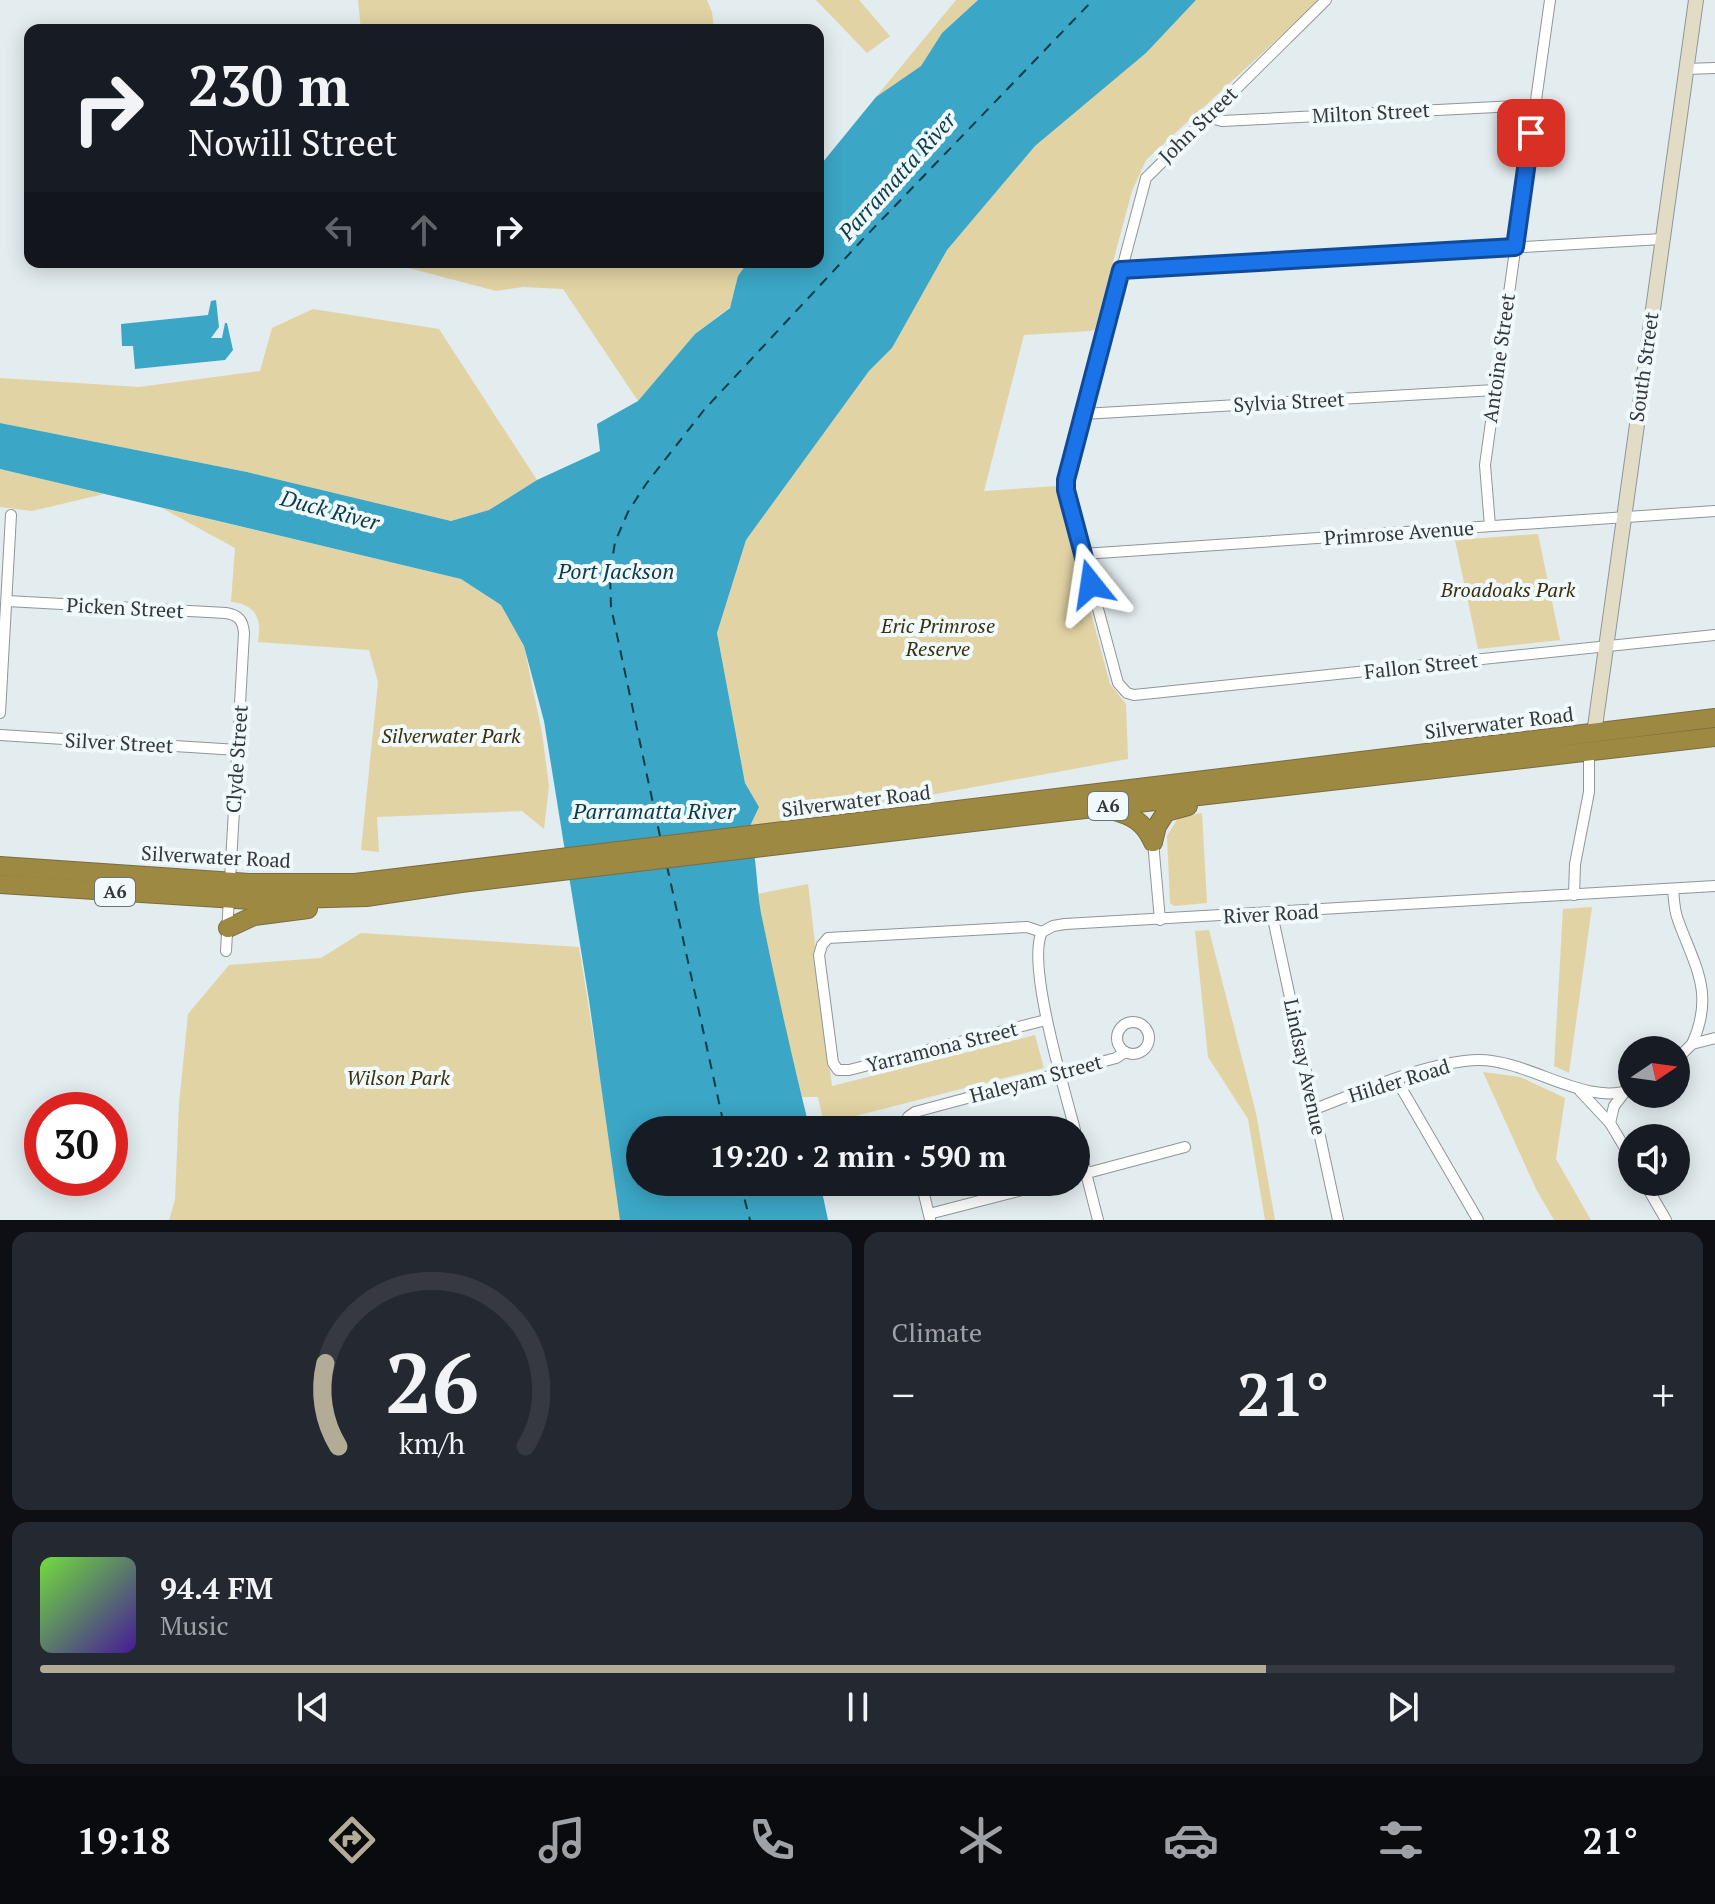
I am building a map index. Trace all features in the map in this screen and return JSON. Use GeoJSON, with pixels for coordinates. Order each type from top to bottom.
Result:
{"type":"FeatureCollection","features":[{"type":"Feature","properties":{"kind":"highway","name":"Silverwater Road"},"geometry":{"type":"LineString","coordinates":[[796,837],[1275,789],[1592,743],[1715,718]]}},
{"type":"Feature","properties":{"kind":"highway","name":"Silverwater Road"},"geometry":{"type":"LineString","coordinates":[[0,884],[229,891],[321,884],[368,889],[1592,743],[1715,737]]}},
{"type":"Feature","properties":{"kind":"highway"},"geometry":{"type":"LineString","coordinates":[[1153,842],[1161,819],[1174,809],[1266,795],[1275,789]]}},
{"type":"Feature","properties":{"kind":"highway"},"geometry":{"type":"LineString","coordinates":[[1099,807],[1134,817],[1147,829],[1153,842]]}},
{"type":"Feature","properties":{"kind":"highway","name":"Silverwater Road"},"geometry":{"type":"LineString","coordinates":[[0,866],[229,891]]}},
{"type":"Feature","properties":{"kind":"highway"},"geometry":{"type":"LineString","coordinates":[[228,928],[254,916],[299,911],[368,889]]}},
{"type":"Feature","properties":{"kind":"street","name":"John Street"},"geometry":{"type":"LineString","coordinates":[[1127,693],[1114,674],[1066,490],[1066,480],[1146,178],[1326,0]]}},
{"type":"Feature","properties":{"kind":"street","name":"Antoine Street"},"geometry":{"type":"LineString","coordinates":[[1490,526],[1485,465],[1550,0]]}},
{"type":"Feature","properties":{"kind":"street","name":"South Street"},"geometry":{"type":"LineString","coordinates":[[1574,895],[1575,864],[1589,792],[1592,743],[1696,0]]}},
{"type":"Feature","properties":{"kind":"street"},"geometry":{"type":"LineString","coordinates":[[1685,69],[1715,68]]}},
{"type":"Feature","properties":{"kind":"street","name":"Milton Street"},"geometry":{"type":"LineString","coordinates":[[1207,117],[1222,121],[1535,105]]}},
{"type":"Feature","properties":{"kind":"street"},"geometry":{"type":"LineString","coordinates":[[1121,270],[1662,239]]}},
{"type":"Feature","properties":{"kind":"street","name":"Sylvia Street"},"geometry":{"type":"LineString","coordinates":[[1083,414],[1495,390]]}},
{"type":"Feature","properties":{"kind":"street","name":"Primrose Avenue"},"geometry":{"type":"LineString","coordinates":[[1083,554],[1715,511]]}},
{"type":"Feature","properties":{"kind":"street"},"geometry":{"type":"LineString","coordinates":[[0,713],[11,515]]}},
{"type":"Feature","properties":{"kind":"street","name":"Picken Street"},"geometry":{"type":"LineString","coordinates":[[7,601],[226,613],[236,615],[240,620]]}},
{"type":"Feature","properties":{"kind":"street","name":"Clyde Street"},"geometry":{"type":"LineString","coordinates":[[226,951],[244,633],[240,620]]}},
{"type":"Feature","properties":{"kind":"street","name":"Fallon Street"},"geometry":{"type":"LineString","coordinates":[[1127,693],[1715,635]]}},
{"type":"Feature","properties":{"kind":"street","name":"Silver Street"},"geometry":{"type":"LineString","coordinates":[[0,735],[238,750]]}},
{"type":"Feature","properties":{"kind":"street"},"geometry":{"type":"LineString","coordinates":[[1153,842],[1160,920]]}},
{"type":"Feature","properties":{"kind":"street","name":"River Road"},"geometry":{"type":"LineString","coordinates":[[838,1070],[833,1063],[819,955],[828,938],[1027,927],[1042,932],[1058,925],[1715,886]]}},
{"type":"Feature","properties":{"kind":"street"},"geometry":{"type":"LineString","coordinates":[[1673,889],[1676,917],[1698,965],[1710,1005],[1692,1044]]}},
{"type":"Feature","properties":{"kind":"street","name":"Lindsay Avenue"},"geometry":{"type":"LineString","coordinates":[[1272,914],[1338,1220]]}},
{"type":"Feature","properties":{"kind":"street"},"geometry":{"type":"LineString","coordinates":[[1042,932],[1039,947],[1046,1020],[1072,1116]]}},
{"type":"Feature","properties":{"kind":"street","name":"Yarramona Street"},"geometry":{"type":"LineString","coordinates":[[838,1070],[849,1070],[1046,1020]]}},
{"type":"Feature","properties":{"kind":"street"},"geometry":{"type":"LineString","coordinates":[[1692,1044],[1715,1038]]}},
{"type":"Feature","properties":{"kind":"street","name":"Haleyam Street"},"geometry":{"type":"LineString","coordinates":[[909,1116],[1116,1058],[1125,1052]]}},
{"type":"Feature","properties":{"kind":"street","name":"Hilder Road"},"geometry":{"type":"LineString","coordinates":[[1315,1109],[1396,1079],[1453,1063],[1501,1062],[1543,1074],[1580,1091],[1618,1091]]}},
{"type":"Feature","properties":{"kind":"street"},"geometry":{"type":"LineString","coordinates":[[1396,1079],[1478,1220]]}},
{"type":"Feature","properties":{"kind":"street"},"geometry":{"type":"LineString","coordinates":[[1580,1091],[1610,1123],[1618,1136]]}},
{"type":"Feature","properties":{"kind":"street","name":"Hilder Road"},"geometry":{"type":"LineString","coordinates":[[1610,1123],[1618,1102]]}},
{"type":"Feature","properties":{"kind":"street"},"geometry":{"type":"LineString","coordinates":[[1090,1173],[1185,1147]]}},
{"type":"Feature","properties":{"kind":"street"},"geometry":{"type":"LineString","coordinates":[[925,1196],[930,1217],[1004,1196]]}},
{"type":"Feature","properties":{"kind":"street"},"geometry":{"type":"LineString","coordinates":[[1089,1196],[1098,1220]]}},
{"type":"Feature","properties":{"kind":"street"},"geometry":{"type":"LineString","coordinates":[[1652,1196],[1666,1220]]}},
{"type":"Feature","properties":{"kind":"green space"},"geometry":{"type":"Polygon","coordinates":[[[358,0],[707,0],[713,24],[360,24],[358,0]]]}},
{"type":"Feature","properties":{"kind":"green space"},"geometry":{"type":"Polygon","coordinates":[[[816,0],[859,0],[890,36],[867,53],[816,0]]]}},
{"type":"Feature","properties":{"kind":"green space"},"geometry":{"type":"Polygon","coordinates":[[[956,0],[978,0],[942,33],[921,66],[876,97],[956,0]]]}},
{"type":"Feature","properties":{"kind":"green space","name":"Eric Primrose Reserve"},"geometry":{"type":"Polygon","coordinates":[[[1196,0],[1320,0],[1146,160],[1132,191],[1095,329],[1024,335],[984,491],[1057,486],[1110,684],[1126,704],[1128,759],[749,828],[756,803],[745,783],[717,633],[746,540],[869,371],[892,348],[947,250],[1035,146],[1146,53],[1196,0]]]}},
{"type":"Feature","properties":{"kind":"green space"},"geometry":{"type":"Polygon","coordinates":[[[409,268],[753,268],[730,307],[695,334],[638,401],[563,289],[523,287],[496,291],[409,268]]]}},
{"type":"Feature","properties":{"kind":"green space"},"geometry":{"type":"Polygon","coordinates":[[[313,309],[439,329],[537,480],[489,510],[451,521],[247,472],[0,423],[0,378],[139,387],[260,371],[272,328],[313,309]]]}},
{"type":"Feature","properties":{"kind":"green space"},"geometry":{"type":"Polygon","coordinates":[[[0,469],[104,494],[32,511],[0,507],[0,469]]]}},
{"type":"Feature","properties":{"kind":"green space","name":"Silverwater Park"},"geometry":{"type":"Polygon","coordinates":[[[162,508],[461,579],[501,605],[524,646],[542,733],[549,786],[544,829],[522,811],[377,817],[379,852],[361,850],[378,682],[369,650],[258,642],[258,620],[252,609],[231,602],[235,548],[162,508]]]}},
{"type":"Feature","properties":{"kind":"green space","name":"Broadoaks Park"},"geometry":{"type":"Polygon","coordinates":[[[1538,534],[1560,640],[1478,649],[1455,540],[1538,534]]]}},
{"type":"Feature","properties":{"kind":"green space"},"geometry":{"type":"Polygon","coordinates":[[[1202,813],[1207,903],[1174,906],[1170,903],[1167,836],[1178,818],[1202,813]]]}},
{"type":"Feature","properties":{"kind":"green space"},"geometry":{"type":"Polygon","coordinates":[[[808,884],[832,1086],[1035,1035],[1044,1068],[855,1116],[822,1116],[818,1097],[802,1097],[757,894],[808,884]]]}},
{"type":"Feature","properties":{"kind":"green space"},"geometry":{"type":"Polygon","coordinates":[[[1592,907],[1569,1073],[1554,1066],[1563,909],[1592,907]]]}},
{"type":"Feature","properties":{"kind":"green space"},"geometry":{"type":"Polygon","coordinates":[[[1209,930],[1256,1113],[1275,1220],[1265,1220],[1248,1119],[1208,1057],[1195,931],[1209,930]]]}},
{"type":"Feature","properties":{"kind":"green space","name":"Wilson Park"},"geometry":{"type":"Polygon","coordinates":[[[361,933],[579,947],[623,1220],[169,1220],[175,1200],[179,1104],[188,1014],[229,965],[321,958],[361,933]]]}},
{"type":"Feature","properties":{"kind":"green space"},"geometry":{"type":"Polygon","coordinates":[[[1483,1072],[1520,1077],[1565,1098],[1556,1159],[1591,1220],[1554,1220],[1536,1189],[1483,1072]]]}},
{"type":"Feature","properties":{"kind":"water","name":"Port Jackson"},"geometry":{"type":"Polygon","coordinates":[[[978,0],[1196,0],[1146,53],[1035,146],[947,250],[892,348],[869,371],[746,540],[717,633],[745,783],[759,807],[749,828],[761,913],[807,1116],[626,1116],[626,1196],[823,1196],[828,1220],[620,1220],[589,1000],[544,721],[524,646],[501,605],[461,579],[0,469],[0,423],[247,472],[451,521],[489,510],[537,480],[600,451],[597,424],[638,401],[695,334],[730,308],[738,276],[744,268],[824,268],[824,161],[876,97],[921,66],[942,33],[978,0]]]}},
{"type":"Feature","properties":{"kind":"water"},"geometry":{"type":"Polygon","coordinates":[[[216,300],[219,327],[211,338],[222,338],[227,323],[233,350],[225,360],[135,369],[133,346],[122,346],[121,324],[208,315],[211,301],[216,300]]]}},
{"type":"Feature","properties":{"kind":"ferry route"},"geometry":{"type":"LineString","coordinates":[[660,836],[611,607],[610,574],[615,542],[628,512],[704,410],[1093,0]]}},
{"type":"Feature","properties":{"kind":"ferry route"},"geometry":{"type":"LineString","coordinates":[[667,866],[722,1116]]}},
{"type":"Feature","properties":{"kind":"ferry route"},"geometry":{"type":"LineString","coordinates":[[744,1196],[750,1220]]}},
{"type":"Feature","properties":{"kind":"route"},"geometry":{"type":"LineString","coordinates":[[1091,584],[1066,480],[1121,270],[1515,247],[1531,133]]}},
{"type":"Feature","properties":{"kind":"water label","name":"Parramatta River"},"geometry":{"type":"Point","coordinates":[897,176]}},
{"type":"Feature","properties":{"kind":"water label","name":"Duck River"},"geometry":{"type":"Point","coordinates":[330,510]}},
{"type":"Feature","properties":{"kind":"water label","name":"Parramatta River"},"geometry":{"type":"Point","coordinates":[654,811]}}]}
